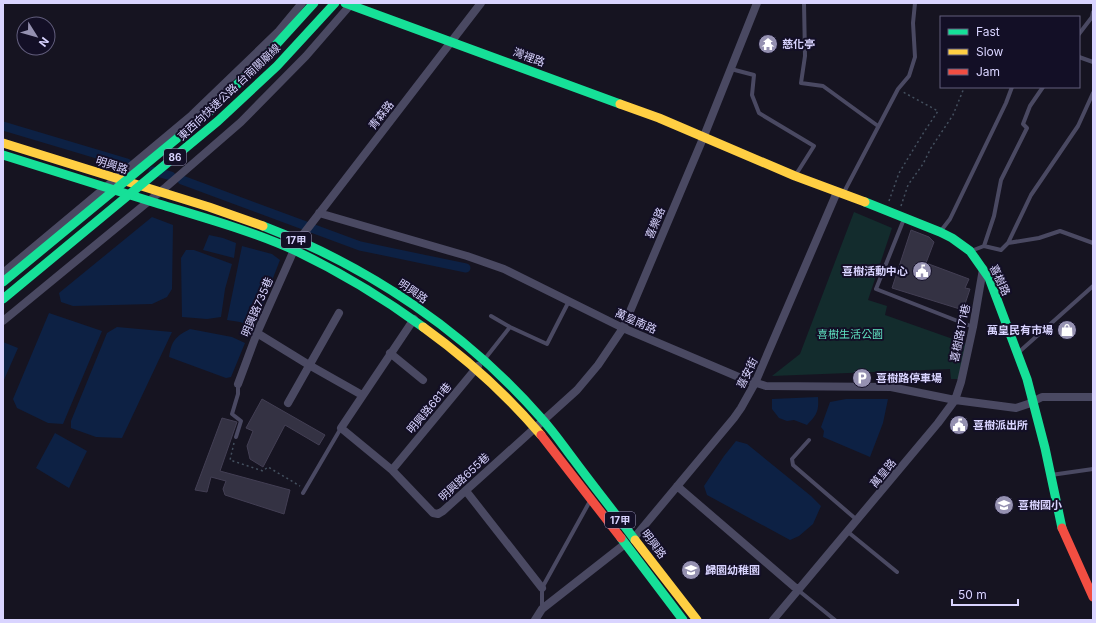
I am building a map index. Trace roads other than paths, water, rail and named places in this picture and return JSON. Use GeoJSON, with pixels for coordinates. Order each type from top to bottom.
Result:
{"type":"FeatureCollection","features":[{"type":"Feature","properties":{"kind":"main road","name":"東西向快速公路 台南關廟線"},"geometry":{"type":"LineString","coordinates":[[3,282],[209,112],[264,58],[314,3]]}},
{"type":"Feature","properties":{"kind":"main road","name":"東西向快速公路 台南關廟線"},"geometry":{"type":"LineString","coordinates":[[3,299],[218,121],[277,66],[336,3]]}},
{"type":"Feature","properties":{"kind":"main road","name":"灣裡路"},"geometry":{"type":"LineString","coordinates":[[349,4],[704,136]]}},
{"type":"Feature","properties":{"kind":"main road","name":"喜樹路"},"geometry":{"type":"LineString","coordinates":[[704,136],[795,176],[940,232],[952,238],[970,251],[983,269],[992,287],[1028,379],[1034,400],[1062,529],[1093,597]]}},
{"type":"Feature","properties":{"kind":"main road","name":"明興路"},"geometry":{"type":"LineString","coordinates":[[3,143],[159,192],[298,240],[383,285],[421,310],[484,360],[543,420],[697,620]]}},
{"type":"Feature","properties":{"kind":"main road","name":"明興路"},"geometry":{"type":"LineString","coordinates":[[3,155],[233,228],[293,250],[337,272],[414,319],[447,344],[476,369],[535,427],[683,620]]}},
{"type":"Feature","properties":{"kind":"street"},"geometry":{"type":"LineString","coordinates":[[3,273],[192,115],[278,32],[302,3]]}},
{"type":"Feature","properties":{"kind":"street","name":"青森路"},"geometry":{"type":"LineString","coordinates":[[298,240],[481,3]]}},
{"type":"Feature","properties":{"kind":"street","name":"喜樂路"},"geometry":{"type":"LineString","coordinates":[[535,427],[565,402],[587,379],[623,328],[704,136],[757,3]]}},
{"type":"Feature","properties":{"kind":"street"},"geometry":{"type":"LineString","coordinates":[[3,321],[149,201],[242,122],[306,56],[349,4]]}},
{"type":"Feature","properties":{"kind":"street","name":"喜安街"},"geometry":{"type":"LineString","coordinates":[[634,538],[741,408],[755,383],[840,193]]}},
{"type":"Feature","properties":{"kind":"street","name":"萬皇南路"},"geometry":{"type":"LineString","coordinates":[[319,214],[467,256],[504,269],[623,328],[755,383],[776,387],[891,387],[955,400]]}},
{"type":"Feature","properties":{"kind":"street","name":"明興路735巷"},"geometry":{"type":"LineString","coordinates":[[238,384],[257,333],[298,240]]}},
{"type":"Feature","properties":{"kind":"street","name":"喜樹路171巷"},"geometry":{"type":"LineString","coordinates":[[955,400],[961,382],[973,327],[983,269]]}},
{"type":"Feature","properties":{"kind":"street"},"geometry":{"type":"LineString","coordinates":[[288,403],[339,313]]}},
{"type":"Feature","properties":{"kind":"street"},"geometry":{"type":"LineString","coordinates":[[392,470],[341,428],[414,319]]}},
{"type":"Feature","properties":{"kind":"street"},"geometry":{"type":"LineString","coordinates":[[257,333],[362,395]]}},
{"type":"Feature","properties":{"kind":"street"},"geometry":{"type":"LineString","coordinates":[[390,353],[423,380]]}},
{"type":"Feature","properties":{"kind":"street","name":"明興路681巷"},"geometry":{"type":"LineString","coordinates":[[392,470],[484,360]]}},
{"type":"Feature","properties":{"kind":"street"},"geometry":{"type":"LineString","coordinates":[[955,400],[1016,408],[1042,397],[1093,397]]}},
{"type":"Feature","properties":{"kind":"street","name":"萬皇路"},"geometry":{"type":"LineString","coordinates":[[773,620],[848,532],[938,423],[955,400]]}},
{"type":"Feature","properties":{"kind":"street","name":"明興路655巷"},"geometry":{"type":"LineString","coordinates":[[392,470],[433,513],[438,514],[466,491],[535,427]]}},
{"type":"Feature","properties":{"kind":"street"},"geometry":{"type":"LineString","coordinates":[[677,486],[798,590]]}},
{"type":"Feature","properties":{"kind":"street"},"geometry":{"type":"LineString","coordinates":[[466,491],[542,588]]}},
{"type":"Feature","properties":{"kind":"street"},"geometry":{"type":"LineString","coordinates":[[535,620],[542,609],[625,544]]}},
{"type":"Feature","properties":{"kind":"lane"},"geometry":{"type":"LineString","coordinates":[[804,3],[804,56],[801,83],[823,86],[878,126]]}},
{"type":"Feature","properties":{"kind":"lane"},"geometry":{"type":"LineString","coordinates":[[840,193],[898,89],[909,76],[915,58],[913,23],[916,3]]}},
{"type":"Feature","properties":{"kind":"lane"},"geometry":{"type":"LineString","coordinates":[[1080,33],[1092,17],[1093,12]]}},
{"type":"Feature","properties":{"kind":"lane"},"geometry":{"type":"LineString","coordinates":[[1080,57],[1093,62]]}},
{"type":"Feature","properties":{"kind":"lane"},"geometry":{"type":"LineString","coordinates":[[731,69],[754,75],[752,95],[759,113],[814,146],[795,176]]}},
{"type":"Feature","properties":{"kind":"lane"},"geometry":{"type":"LineString","coordinates":[[940,232],[950,219],[1006,103],[1012,88]]}},
{"type":"Feature","properties":{"kind":"lane"},"geometry":{"type":"LineString","coordinates":[[984,246],[994,216],[1001,180],[1027,128],[1023,124],[1030,106],[1042,88]]}},
{"type":"Feature","properties":{"kind":"lane"},"geometry":{"type":"LineString","coordinates":[[970,251],[984,246],[1001,250],[1008,243],[1027,201],[1078,126],[1093,93]]}},
{"type":"Feature","properties":{"kind":"lane"},"geometry":{"type":"LineString","coordinates":[[901,216],[876,289],[973,327]]}},
{"type":"Feature","properties":{"kind":"lane"},"geometry":{"type":"LineString","coordinates":[[1008,243],[1039,238],[1060,232],[1093,243]]}},
{"type":"Feature","properties":{"kind":"lane"},"geometry":{"type":"LineString","coordinates":[[1017,354],[1093,286]]}},
{"type":"Feature","properties":{"kind":"lane"},"geometry":{"type":"LineString","coordinates":[[491,316],[510,328],[547,344],[570,301]]}},
{"type":"Feature","properties":{"kind":"lane"},"geometry":{"type":"LineString","coordinates":[[484,360],[510,328]]}},
{"type":"Feature","properties":{"kind":"lane"},"geometry":{"type":"LineString","coordinates":[[236,437],[241,421],[232,414],[238,394],[238,384]]}},
{"type":"Feature","properties":{"kind":"lane"},"geometry":{"type":"LineString","coordinates":[[304,491],[341,428]]}},
{"type":"Feature","properties":{"kind":"lane"},"geometry":{"type":"LineString","coordinates":[[809,440],[792,459],[793,465],[857,521]]}},
{"type":"Feature","properties":{"kind":"lane"},"geometry":{"type":"LineString","coordinates":[[1051,475],[1093,469]]}},
{"type":"Feature","properties":{"kind":"lane"},"geometry":{"type":"LineString","coordinates":[[542,609],[542,588],[591,499]]}},
{"type":"Feature","properties":{"kind":"lane"},"geometry":{"type":"LineString","coordinates":[[848,532],[897,572]]}},
{"type":"Feature","properties":{"kind":"lane"},"geometry":{"type":"LineString","coordinates":[[798,590],[835,620]]}},
{"type":"Feature","properties":{"kind":"water"},"geometry":{"type":"Polygon","coordinates":[[[152,217],[173,225],[172,289],[167,297],[152,304],[73,306],[61,302],[59,293],[152,217]]]}},
{"type":"Feature","properties":{"kind":"water"},"geometry":{"type":"Polygon","coordinates":[[[209,235],[236,243],[234,258],[203,250],[209,235]]]}},
{"type":"Feature","properties":{"kind":"water"},"geometry":{"type":"Polygon","coordinates":[[[242,246],[272,254],[280,260],[254,327],[240,322],[227,320],[242,246]]]}},
{"type":"Feature","properties":{"kind":"water"},"geometry":{"type":"Polygon","coordinates":[[[186,250],[194,250],[232,264],[225,289],[221,317],[207,319],[182,317],[181,258],[186,250]]]}},
{"type":"Feature","properties":{"kind":"water"},"geometry":{"type":"Polygon","coordinates":[[[49,313],[102,331],[63,424],[48,423],[17,408],[13,399],[49,313]]]}},
{"type":"Feature","properties":{"kind":"water"},"geometry":{"type":"Polygon","coordinates":[[[117,327],[172,332],[122,438],[96,437],[71,428],[71,421],[107,333],[117,327]]]}},
{"type":"Feature","properties":{"kind":"water"},"geometry":{"type":"Polygon","coordinates":[[[190,329],[232,337],[245,343],[231,377],[226,378],[169,357],[171,347],[175,340],[181,334],[190,329]]]}},
{"type":"Feature","properties":{"kind":"water"},"geometry":{"type":"Polygon","coordinates":[[[3,342],[18,348],[3,382],[3,342]]]}},
{"type":"Feature","properties":{"kind":"water"},"geometry":{"type":"Polygon","coordinates":[[[818,397],[817,412],[807,425],[794,420],[787,421],[779,418],[772,409],[772,399],[818,397]]]}},
{"type":"Feature","properties":{"kind":"water"},"geometry":{"type":"Polygon","coordinates":[[[846,399],[888,399],[883,423],[870,457],[823,437],[824,431],[821,427],[830,402],[846,399]]]}},
{"type":"Feature","properties":{"kind":"water"},"geometry":{"type":"Polygon","coordinates":[[[55,433],[87,451],[69,488],[36,468],[55,433]]]}},
{"type":"Feature","properties":{"kind":"water"},"geometry":{"type":"Polygon","coordinates":[[[736,441],[747,444],[811,496],[821,506],[813,524],[799,536],[790,540],[707,495],[704,486],[736,441]]]}},
{"type":"Feature","properties":{"kind":"waterway"},"geometry":{"type":"LineString","coordinates":[[3,126],[127,163]]}},
{"type":"Feature","properties":{"kind":"waterway"},"geometry":{"type":"LineString","coordinates":[[153,171],[171,176]]}},
{"type":"Feature","properties":{"kind":"waterway"},"geometry":{"type":"LineString","coordinates":[[182,180],[360,246],[466,268]]}},
{"type":"Feature","properties":{"kind":"place","name":"慈化亭"},"geometry":{"type":"Point","coordinates":[768,44]}},
{"type":"Feature","properties":{"kind":"place","name":"喜樹活動中心"},"geometry":{"type":"Point","coordinates":[922,271]}},
{"type":"Feature","properties":{"kind":"place","name":"萬皇民有市場"},"geometry":{"type":"Point","coordinates":[1067,330]}},
{"type":"Feature","properties":{"kind":"place","name":"喜樹路停車場"},"geometry":{"type":"Point","coordinates":[862,378]}},
{"type":"Feature","properties":{"kind":"place","name":"喜樹派出所"},"geometry":{"type":"Point","coordinates":[959,425]}},
{"type":"Feature","properties":{"kind":"place","name":"喜樹國小"},"geometry":{"type":"Point","coordinates":[1004,505]}},
{"type":"Feature","properties":{"kind":"place","name":"歸園幼稚園"},"geometry":{"type":"Point","coordinates":[691,570]}},
{"type":"Feature","properties":{"kind":"park label","name":"喜樹生活公園"},"geometry":{"type":"Point","coordinates":[850,334]}}]}
